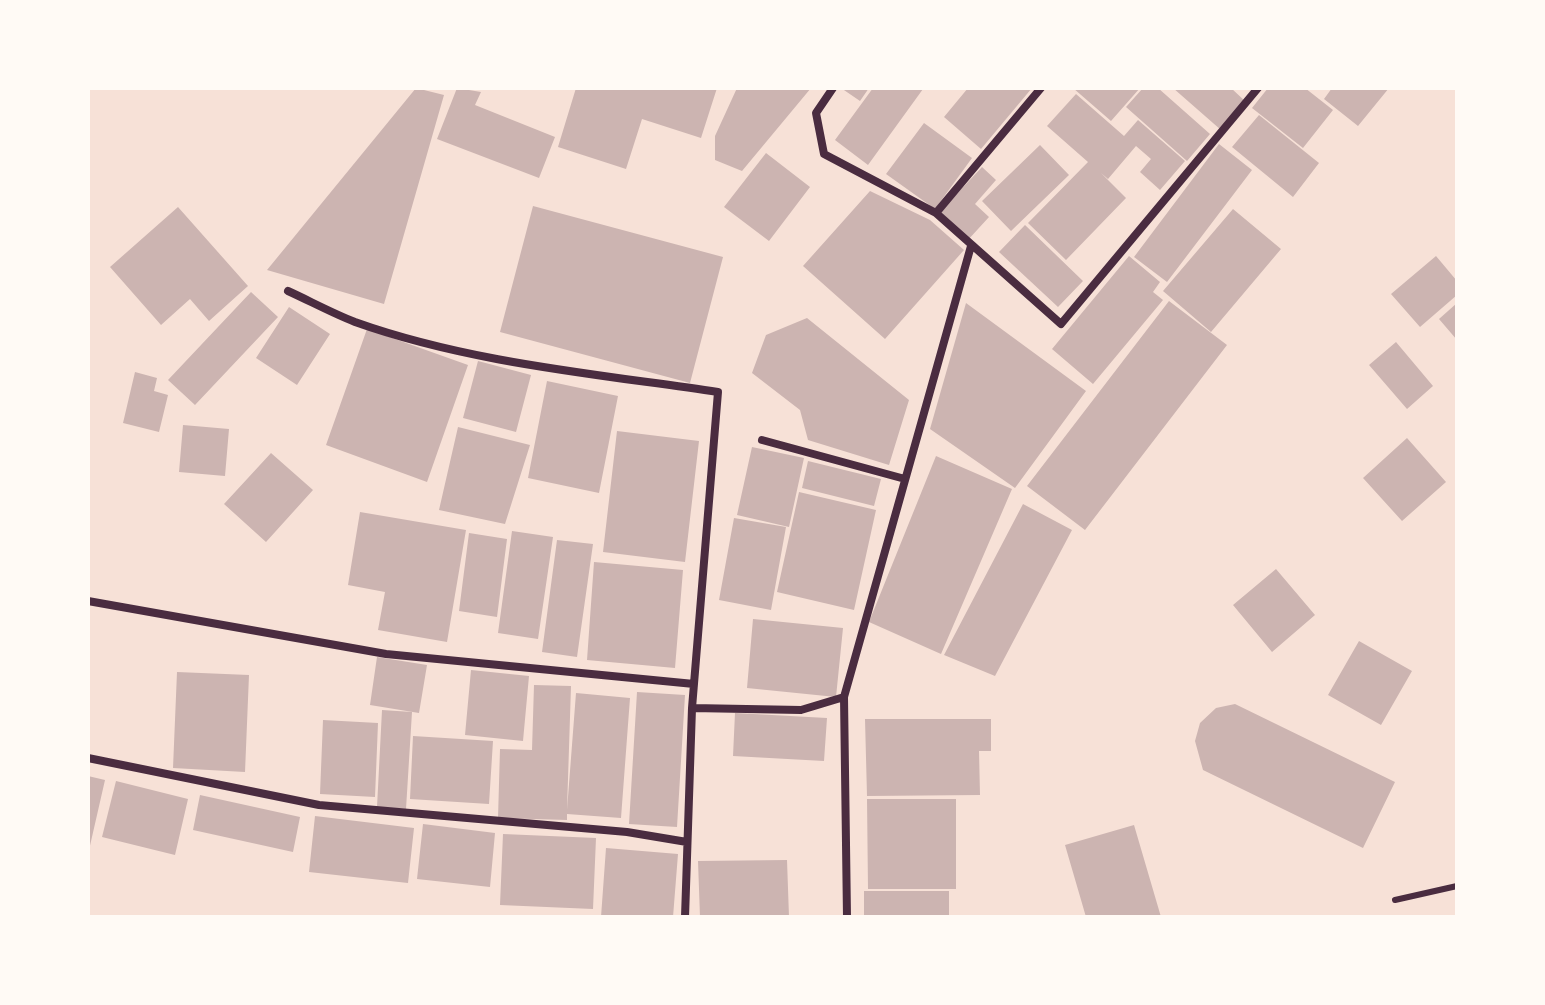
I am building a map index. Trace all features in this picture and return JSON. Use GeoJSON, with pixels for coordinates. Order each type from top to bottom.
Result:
{"type":"FeatureCollection","features":[{"type":"Feature","properties":{"kind":"street"},"geometry":{"type":"LineString","coordinates":[[833,88],[816,113],[824,154],[936,213],[1061,324],[1258,88]]}},
{"type":"Feature","properties":{"kind":"street"},"geometry":{"type":"LineString","coordinates":[[936,213],[1041,88]]}},
{"type":"Feature","properties":{"kind":"street"},"geometry":{"type":"LineString","coordinates":[[847,917],[844,697],[971,246]]}},
{"type":"Feature","properties":{"kind":"street"},"geometry":{"type":"LineString","coordinates":[[288,291],[352,321],[409,339],[527,363],[718,392],[692,708],[685,917]]}},
{"type":"Feature","properties":{"kind":"street"},"geometry":{"type":"LineString","coordinates":[[762,440],[905,479]]}},
{"type":"Feature","properties":{"kind":"street"},"geometry":{"type":"LineString","coordinates":[[88,601],[386,654],[694,684]]}},
{"type":"Feature","properties":{"kind":"street"},"geometry":{"type":"LineString","coordinates":[[692,708],[801,710],[844,697]]}},
{"type":"Feature","properties":{"kind":"street"},"geometry":{"type":"LineString","coordinates":[[88,758],[319,805],[627,832],[687,842]]}},
{"type":"Feature","properties":{"kind":"lane"},"geometry":{"type":"LineString","coordinates":[[1395,900],[1457,886]]}},
{"type":"Feature","properties":{"kind":"building"},"geometry":{"type":"Polygon","coordinates":[[[416,88],[444,95],[384,304],[267,270],[416,88]]]}},
{"type":"Feature","properties":{"kind":"building"},"geometry":{"type":"Polygon","coordinates":[[[457,88],[481,92],[475,105],[555,137],[539,178],[437,139],[457,88]]]}},
{"type":"Feature","properties":{"kind":"building"},"geometry":{"type":"Polygon","coordinates":[[[576,88],[717,88],[701,138],[642,119],[626,169],[558,147],[576,88]]]}},
{"type":"Feature","properties":{"kind":"building"},"geometry":{"type":"Polygon","coordinates":[[[737,88],[811,88],[742,171],[715,160],[715,136],[737,88]]]}},
{"type":"Feature","properties":{"kind":"building"},"geometry":{"type":"Polygon","coordinates":[[[841,88],[869,88],[860,101],[841,88]]]}},
{"type":"Feature","properties":{"kind":"building"},"geometry":{"type":"Polygon","coordinates":[[[873,88],[923,89],[868,165],[835,140],[873,88]]]}},
{"type":"Feature","properties":{"kind":"building"},"geometry":{"type":"Polygon","coordinates":[[[968,88],[1032,88],[981,149],[944,117],[968,88]]]}},
{"type":"Feature","properties":{"kind":"building"},"geometry":{"type":"Polygon","coordinates":[[[1073,88],[1140,88],[1111,121],[1073,88]]]}},
{"type":"Feature","properties":{"kind":"building"},"geometry":{"type":"Polygon","coordinates":[[[1143,88],[1158,88],[1210,134],[1187,161],[1126,107],[1143,88]]]}},
{"type":"Feature","properties":{"kind":"building"},"geometry":{"type":"Polygon","coordinates":[[[1173,88],[1231,88],[1246,102],[1221,130],[1173,88]]]}},
{"type":"Feature","properties":{"kind":"building"},"geometry":{"type":"Polygon","coordinates":[[[1268,88],[1305,88],[1333,110],[1303,148],[1252,108],[1268,88]]]}},
{"type":"Feature","properties":{"kind":"building"},"geometry":{"type":"Polygon","coordinates":[[[1332,88],[1389,88],[1358,126],[1324,99],[1332,88]]]}},
{"type":"Feature","properties":{"kind":"building"},"geometry":{"type":"Polygon","coordinates":[[[1076,94],[1124,136],[1138,120],[1185,161],[1160,190],[1140,172],[1151,159],[1136,146],[1108,179],[1101,173],[1126,198],[1066,260],[1028,223],[1088,162],[1047,126],[1076,94]]]}},
{"type":"Feature","properties":{"kind":"building"},"geometry":{"type":"Polygon","coordinates":[[[1259,115],[1319,163],[1293,197],[1232,147],[1259,115]]]}},
{"type":"Feature","properties":{"kind":"building"},"geometry":{"type":"Polygon","coordinates":[[[924,123],[972,158],[935,209],[886,174],[924,123]]]}},
{"type":"Feature","properties":{"kind":"building"},"geometry":{"type":"Polygon","coordinates":[[[1219,144],[1252,170],[1167,282],[1134,257],[1219,144]]]}},
{"type":"Feature","properties":{"kind":"building"},"geometry":{"type":"Polygon","coordinates":[[[1040,145],[1069,175],[1011,231],[982,201],[1040,145]]]}},
{"type":"Feature","properties":{"kind":"building"},"geometry":{"type":"Polygon","coordinates":[[[766,153],[810,187],[769,241],[724,207],[766,153]]]}},
{"type":"Feature","properties":{"kind":"building"},"geometry":{"type":"Polygon","coordinates":[[[982,167],[996,180],[975,204],[989,217],[967,241],[938,214],[982,167]]]}},
{"type":"Feature","properties":{"kind":"building"},"geometry":{"type":"Polygon","coordinates":[[[870,191],[930,220],[964,250],[885,339],[803,266],[870,191]]]}},
{"type":"Feature","properties":{"kind":"building"},"geometry":{"type":"Polygon","coordinates":[[[533,206],[723,257],[690,383],[500,332],[533,206]]]}},
{"type":"Feature","properties":{"kind":"building"},"geometry":{"type":"Polygon","coordinates":[[[178,207],[248,286],[209,321],[190,299],[161,325],[110,267],[178,207]]]}},
{"type":"Feature","properties":{"kind":"building"},"geometry":{"type":"Polygon","coordinates":[[[1233,209],[1281,249],[1211,332],[1163,291],[1233,209]]]}},
{"type":"Feature","properties":{"kind":"building"},"geometry":{"type":"Polygon","coordinates":[[[1025,225],[1083,281],[1058,307],[999,252],[1025,225]]]}},
{"type":"Feature","properties":{"kind":"building"},"geometry":{"type":"Polygon","coordinates":[[[1129,256],[1160,282],[1153,292],[1163,300],[1093,384],[1052,349],[1129,256]]]}},
{"type":"Feature","properties":{"kind":"building"},"geometry":{"type":"Polygon","coordinates":[[[1436,256],[1457,281],[1457,295],[1420,327],[1391,294],[1436,256]]]}},
{"type":"Feature","properties":{"kind":"building"},"geometry":{"type":"Polygon","coordinates":[[[251,292],[278,317],[195,405],[168,380],[251,292]]]}},
{"type":"Feature","properties":{"kind":"building"},"geometry":{"type":"Polygon","coordinates":[[[1169,301],[1227,345],[1085,530],[1027,486],[1169,301]]]}},
{"type":"Feature","properties":{"kind":"building"},"geometry":{"type":"Polygon","coordinates":[[[966,303],[1086,391],[1015,488],[930,429],[966,303]]]}},
{"type":"Feature","properties":{"kind":"building"},"geometry":{"type":"Polygon","coordinates":[[[1457,303],[1457,340],[1439,319],[1457,303]]]}},
{"type":"Feature","properties":{"kind":"building"},"geometry":{"type":"Polygon","coordinates":[[[289,307],[330,334],[297,385],[256,358],[289,307]]]}},
{"type":"Feature","properties":{"kind":"building"},"geometry":{"type":"Polygon","coordinates":[[[807,318],[909,400],[889,465],[808,440],[800,410],[752,373],[766,335],[807,318]]]}},
{"type":"Feature","properties":{"kind":"building"},"geometry":{"type":"Polygon","coordinates":[[[367,329],[468,365],[427,482],[326,445],[367,329]]]}},
{"type":"Feature","properties":{"kind":"building"},"geometry":{"type":"Polygon","coordinates":[[[1396,342],[1433,386],[1407,409],[1369,365],[1396,342]]]}},
{"type":"Feature","properties":{"kind":"building"},"geometry":{"type":"Polygon","coordinates":[[[478,361],[531,375],[516,432],[463,418],[478,361]]]}},
{"type":"Feature","properties":{"kind":"building"},"geometry":{"type":"Polygon","coordinates":[[[135,372],[157,378],[154,391],[168,395],[159,432],[123,423],[135,372]]]}},
{"type":"Feature","properties":{"kind":"building"},"geometry":{"type":"Polygon","coordinates":[[[547,381],[618,396],[599,493],[528,478],[547,381]]]}},
{"type":"Feature","properties":{"kind":"building"},"geometry":{"type":"Polygon","coordinates":[[[183,425],[229,429],[225,476],[179,472],[183,425]]]}},
{"type":"Feature","properties":{"kind":"building"},"geometry":{"type":"Polygon","coordinates":[[[458,427],[530,445],[505,524],[439,510],[458,427]]]}},
{"type":"Feature","properties":{"kind":"building"},"geometry":{"type":"Polygon","coordinates":[[[617,431],[699,441],[685,562],[603,552],[617,431]]]}},
{"type":"Feature","properties":{"kind":"building"},"geometry":{"type":"Polygon","coordinates":[[[1407,438],[1446,482],[1402,521],[1363,478],[1407,438]]]}},
{"type":"Feature","properties":{"kind":"building"},"geometry":{"type":"Polygon","coordinates":[[[752,447],[804,458],[789,527],[737,515],[752,447]]]}},
{"type":"Feature","properties":{"kind":"building"},"geometry":{"type":"Polygon","coordinates":[[[271,453],[313,490],[266,542],[224,504],[271,453]]]}},
{"type":"Feature","properties":{"kind":"building"},"geometry":{"type":"Polygon","coordinates":[[[936,456],[1012,489],[941,654],[869,622],[936,456]]]}},
{"type":"Feature","properties":{"kind":"building"},"geometry":{"type":"Polygon","coordinates":[[[808,461],[881,479],[874,506],[802,488],[808,461]]]}},
{"type":"Feature","properties":{"kind":"building"},"geometry":{"type":"Polygon","coordinates":[[[799,492],[876,510],[854,610],[777,592],[799,492]]]}},
{"type":"Feature","properties":{"kind":"building"},"geometry":{"type":"Polygon","coordinates":[[[1023,504],[1072,530],[995,676],[944,655],[1023,504]]]}},
{"type":"Feature","properties":{"kind":"building"},"geometry":{"type":"Polygon","coordinates":[[[360,512],[466,530],[447,642],[378,630],[385,592],[348,585],[360,512]]]}},
{"type":"Feature","properties":{"kind":"building"},"geometry":{"type":"Polygon","coordinates":[[[734,518],[786,527],[771,610],[719,600],[734,518]]]}},
{"type":"Feature","properties":{"kind":"building"},"geometry":{"type":"Polygon","coordinates":[[[512,531],[553,537],[538,639],[498,633],[512,531]]]}},
{"type":"Feature","properties":{"kind":"building"},"geometry":{"type":"Polygon","coordinates":[[[469,533],[507,539],[497,617],[459,611],[469,533]]]}},
{"type":"Feature","properties":{"kind":"building"},"geometry":{"type":"Polygon","coordinates":[[[557,540],[593,544],[577,657],[542,652],[557,540]]]}},
{"type":"Feature","properties":{"kind":"building"},"geometry":{"type":"Polygon","coordinates":[[[594,562],[683,570],[675,668],[587,660],[594,562]]]}},
{"type":"Feature","properties":{"kind":"building"},"geometry":{"type":"Polygon","coordinates":[[[1276,569],[1315,615],[1272,652],[1233,605],[1276,569]]]}},
{"type":"Feature","properties":{"kind":"building"},"geometry":{"type":"Polygon","coordinates":[[[753,619],[843,628],[836,697],[747,688],[753,619]]]}},
{"type":"Feature","properties":{"kind":"building"},"geometry":{"type":"Polygon","coordinates":[[[1359,641],[1412,671],[1381,725],[1328,695],[1359,641]]]}},
{"type":"Feature","properties":{"kind":"building"},"geometry":{"type":"Polygon","coordinates":[[[377,657],[427,665],[419,713],[370,705],[377,657]]]}},
{"type":"Feature","properties":{"kind":"building"},"geometry":{"type":"Polygon","coordinates":[[[471,670],[529,676],[523,741],[465,735],[471,670]]]}},
{"type":"Feature","properties":{"kind":"building"},"geometry":{"type":"Polygon","coordinates":[[[177,672],[249,675],[245,772],[173,768],[177,672]]]}},
{"type":"Feature","properties":{"kind":"building"},"geometry":{"type":"Polygon","coordinates":[[[534,685],[571,686],[567,810],[576,693],[630,698],[621,818],[567,814],[567,820],[498,818],[500,749],[532,750],[534,685]]]}},
{"type":"Feature","properties":{"kind":"building"},"geometry":{"type":"Polygon","coordinates":[[[637,692],[685,695],[677,827],[629,824],[637,692]]]}},
{"type":"Feature","properties":{"kind":"building"},"geometry":{"type":"Polygon","coordinates":[[[1235,704],[1395,782],[1363,848],[1203,770],[1195,741],[1200,723],[1216,708],[1235,704]]]}},
{"type":"Feature","properties":{"kind":"building"},"geometry":{"type":"Polygon","coordinates":[[[382,710],[412,712],[406,809],[377,807],[382,710]]]}},
{"type":"Feature","properties":{"kind":"building"},"geometry":{"type":"Polygon","coordinates":[[[735,713],[827,718],[824,761],[733,756],[735,713]]]}},
{"type":"Feature","properties":{"kind":"building"},"geometry":{"type":"Polygon","coordinates":[[[865,719],[991,719],[991,751],[979,751],[980,795],[867,796],[865,719]]]}},
{"type":"Feature","properties":{"kind":"building"},"geometry":{"type":"Polygon","coordinates":[[[323,720],[378,723],[375,797],[320,794],[323,720]]]}},
{"type":"Feature","properties":{"kind":"building"},"geometry":{"type":"Polygon","coordinates":[[[413,736],[493,741],[489,804],[410,799],[413,736]]]}},
{"type":"Feature","properties":{"kind":"building"},"geometry":{"type":"Polygon","coordinates":[[[88,776],[105,780],[89,850],[88,850],[88,776]]]}},
{"type":"Feature","properties":{"kind":"building"},"geometry":{"type":"Polygon","coordinates":[[[116,781],[188,799],[175,855],[102,837],[116,781]]]}},
{"type":"Feature","properties":{"kind":"building"},"geometry":{"type":"Polygon","coordinates":[[[200,795],[300,817],[293,852],[193,830],[200,795]]]}},
{"type":"Feature","properties":{"kind":"building"},"geometry":{"type":"Polygon","coordinates":[[[867,799],[956,799],[956,889],[868,889],[867,799]]]}},
{"type":"Feature","properties":{"kind":"building"},"geometry":{"type":"Polygon","coordinates":[[[315,816],[414,828],[408,883],[309,872],[315,816]]]}},
{"type":"Feature","properties":{"kind":"building"},"geometry":{"type":"Polygon","coordinates":[[[423,824],[495,833],[490,887],[417,879],[423,824]]]}},
{"type":"Feature","properties":{"kind":"building"},"geometry":{"type":"Polygon","coordinates":[[[1134,825],[1161,917],[1086,917],[1065,845],[1134,825]]]}},
{"type":"Feature","properties":{"kind":"building"},"geometry":{"type":"Polygon","coordinates":[[[503,834],[596,838],[593,909],[500,905],[503,834]]]}},
{"type":"Feature","properties":{"kind":"building"},"geometry":{"type":"Polygon","coordinates":[[[606,848],[678,854],[673,917],[601,917],[606,848]]]}},
{"type":"Feature","properties":{"kind":"building"},"geometry":{"type":"Polygon","coordinates":[[[787,860],[789,917],[700,917],[698,861],[787,860]]]}},
{"type":"Feature","properties":{"kind":"building"},"geometry":{"type":"Polygon","coordinates":[[[864,891],[949,891],[949,917],[864,917],[864,891]]]}}]}
